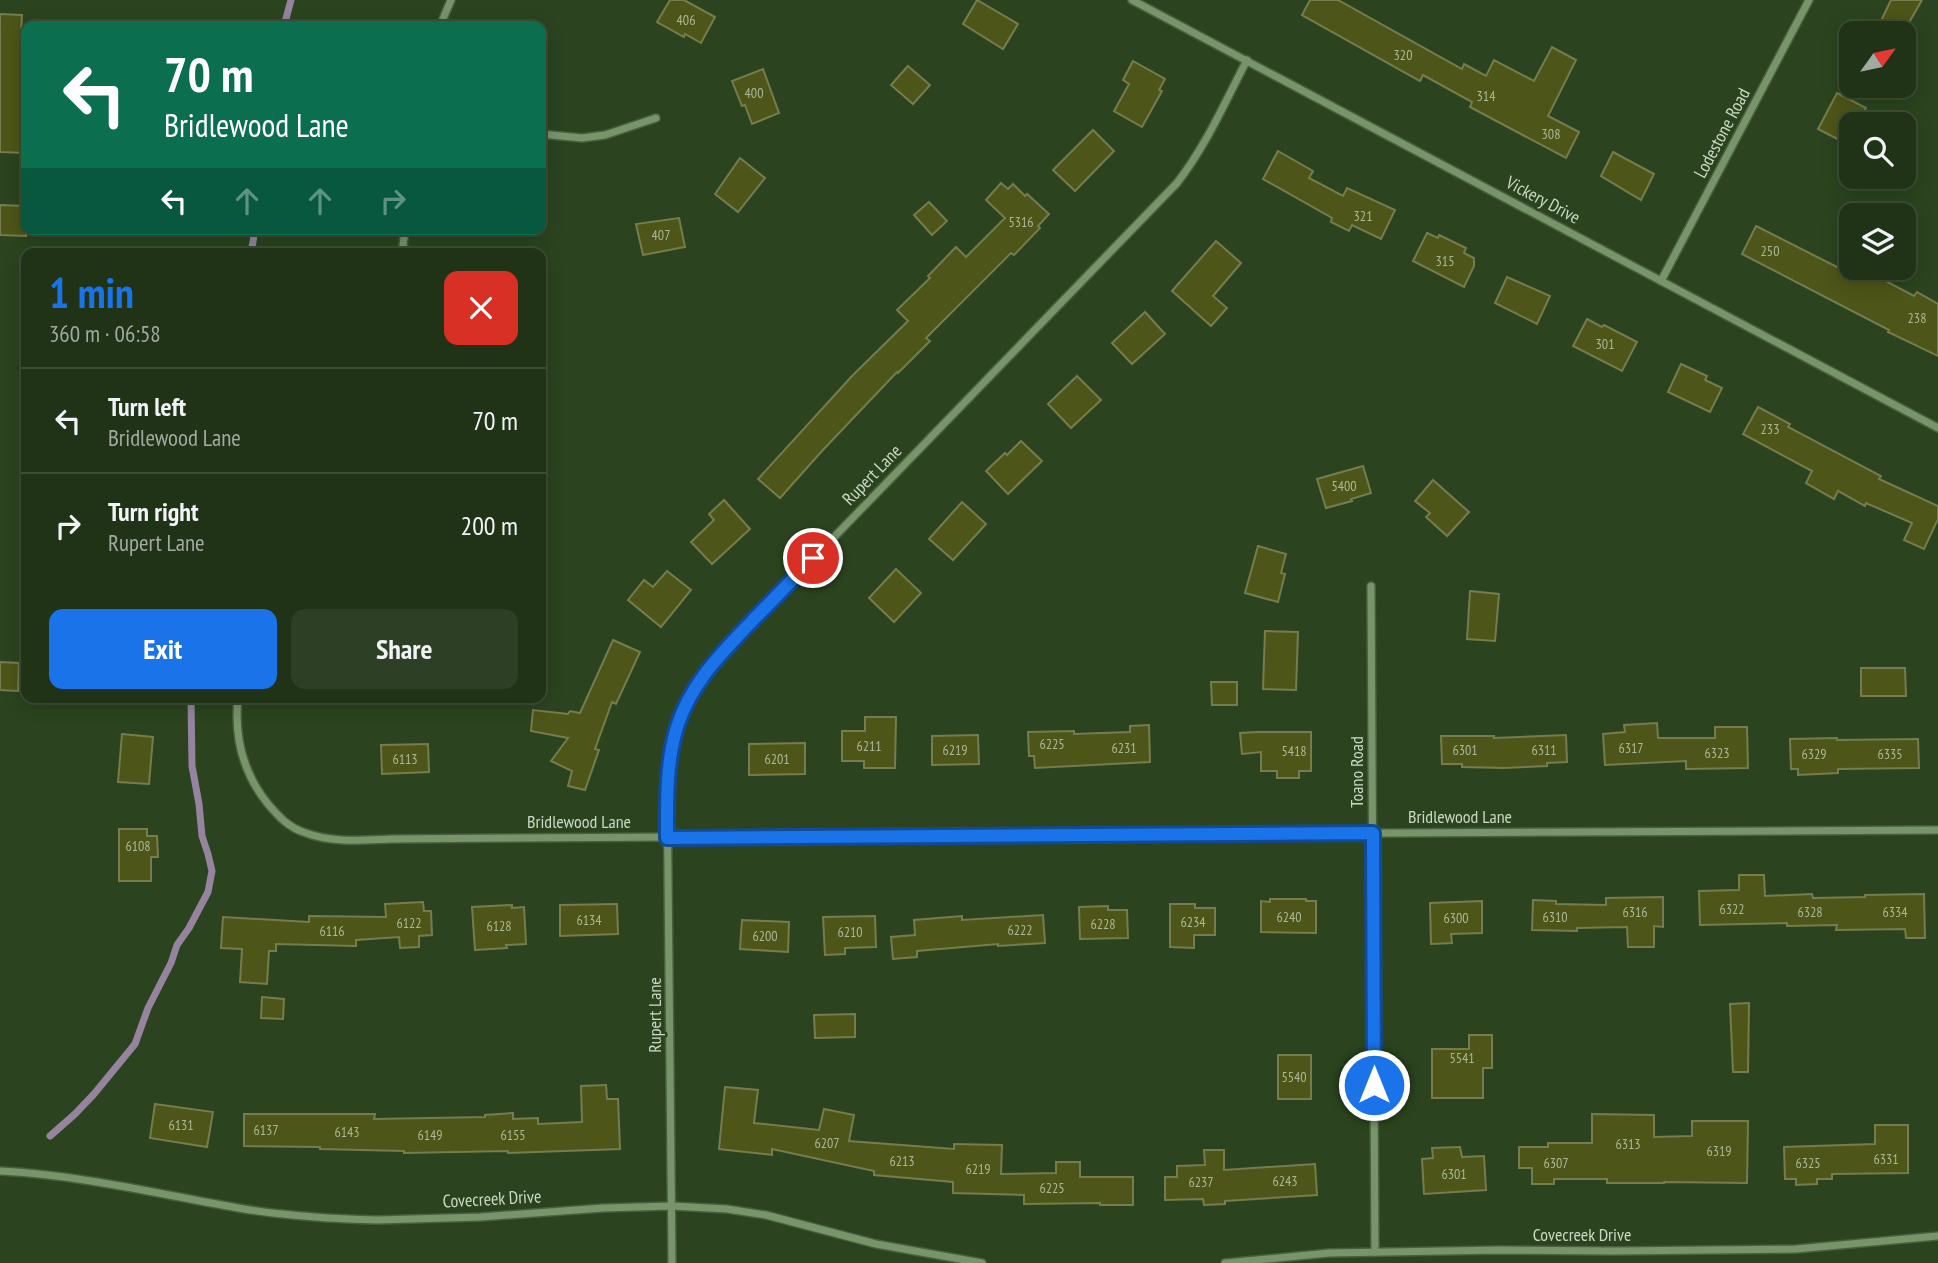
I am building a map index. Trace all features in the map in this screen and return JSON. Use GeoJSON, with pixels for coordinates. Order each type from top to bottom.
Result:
{"type":"FeatureCollection","features":[{"type":"Feature","properties":{"kind":"street"},"geometry":{"type":"LineString","coordinates":[[442,21],[451,0]]}},
{"type":"Feature","properties":{"kind":"street","name":"Vickery Drive"},"geometry":{"type":"LineString","coordinates":[[1132,0],[1938,428]]}},
{"type":"Feature","properties":{"kind":"street","name":"Lodestone Road"},"geometry":{"type":"LineString","coordinates":[[1661,281],[1809,0]]}},
{"type":"Feature","properties":{"kind":"street","name":"Rupert Lane"},"geometry":{"type":"LineString","coordinates":[[672,1263],[667,777],[677,725],[688,699],[701,677],[718,657],[1177,183],[1207,139],[1247,60]]}},
{"type":"Feature","properties":{"kind":"street"},"geometry":{"type":"LineString","coordinates":[[546,134],[582,138],[604,135],[656,118]]}},
{"type":"Feature","properties":{"kind":"street","name":"Toano Road"},"geometry":{"type":"LineString","coordinates":[[1371,586],[1375,1252]]}},
{"type":"Feature","properties":{"kind":"street","name":"Bridlewood Lane"},"geometry":{"type":"LineString","coordinates":[[239,703],[237,734],[248,772],[258,791],[280,818],[292,827],[320,837],[348,840],[1938,830]]}},
{"type":"Feature","properties":{"kind":"street","name":"Covecreek Drive"},"geometry":{"type":"LineString","coordinates":[[0,1171],[97,1182],[247,1209],[330,1219],[403,1220],[671,1206],[727,1209],[766,1215],[876,1244],[982,1263]]}},
{"type":"Feature","properties":{"kind":"street","name":"Covecreek Drive"},"geometry":{"type":"LineString","coordinates":[[1225,1263],[1329,1253],[1796,1249],[1938,1236]]}},
{"type":"Feature","properties":{"kind":"building"},"geometry":{"type":"Polygon","coordinates":[[[670,0],[684,0],[715,17],[701,43],[657,22],[670,0]]]}},
{"type":"Feature","properties":{"kind":"building"},"geometry":{"type":"Polygon","coordinates":[[[977,0],[1018,24],[1003,49],[963,24],[977,0]]]}},
{"type":"Feature","properties":{"kind":"building"},"geometry":{"type":"Polygon","coordinates":[[[1310,0],[1338,0],[1462,69],[1464,64],[1486,76],[1494,60],[1534,81],[1552,47],[1576,60],[1548,116],[1579,132],[1566,158],[1470,107],[1472,102],[1423,75],[1420,81],[1302,15],[1310,0]]]}},
{"type":"Feature","properties":{"kind":"building"},"geometry":{"type":"Polygon","coordinates":[[[1891,0],[1922,0],[1910,21],[1881,21],[1891,0]]]}},
{"type":"Feature","properties":{"kind":"building"},"geometry":{"type":"Polygon","coordinates":[[[0,14],[22,15],[21,153],[0,152],[0,14]]]}},
{"type":"Feature","properties":{"kind":"building"},"geometry":{"type":"Polygon","coordinates":[[[1133,61],[1165,79],[1159,90],[1162,91],[1142,127],[1114,111],[1129,84],[1123,80],[1133,61]]]}},
{"type":"Feature","properties":{"kind":"building"},"geometry":{"type":"Polygon","coordinates":[[[908,66],[930,85],[913,104],[891,85],[908,66]]]}},
{"type":"Feature","properties":{"kind":"building"},"geometry":{"type":"Polygon","coordinates":[[[763,69],[779,113],[752,124],[732,81],[763,69]]]}},
{"type":"Feature","properties":{"kind":"building"},"geometry":{"type":"Polygon","coordinates":[[[1837,93],[1839,98],[1847,98],[1866,108],[1864,112],[1839,112],[1839,140],[1818,129],[1837,93]]]}},
{"type":"Feature","properties":{"kind":"building"},"geometry":{"type":"Polygon","coordinates":[[[1093,130],[1114,151],[1075,191],[1053,170],[1093,130]]]}},
{"type":"Feature","properties":{"kind":"building"},"geometry":{"type":"Polygon","coordinates":[[[1278,151],[1313,171],[1309,178],[1343,196],[1347,188],[1395,210],[1381,239],[1352,225],[1349,231],[1331,222],[1332,218],[1263,179],[1278,151]]]}},
{"type":"Feature","properties":{"kind":"building"},"geometry":{"type":"Polygon","coordinates":[[[1613,152],[1654,174],[1641,200],[1601,176],[1613,152]]]}},
{"type":"Feature","properties":{"kind":"building"},"geometry":{"type":"Polygon","coordinates":[[[740,158],[765,178],[738,212],[715,194],[740,158]]]}},
{"type":"Feature","properties":{"kind":"building"},"geometry":{"type":"Polygon","coordinates":[[[1001,183],[1008,189],[1013,184],[1049,214],[1038,226],[1040,228],[1014,255],[1011,253],[926,338],[930,341],[897,372],[780,498],[758,479],[852,376],[908,321],[897,310],[930,278],[928,276],[956,247],[966,257],[1005,218],[986,200],[1001,183]]]}},
{"type":"Feature","properties":{"kind":"building"},"geometry":{"type":"Polygon","coordinates":[[[929,202],[947,221],[932,235],[914,215],[929,202]]]}},
{"type":"Feature","properties":{"kind":"building"},"geometry":{"type":"Polygon","coordinates":[[[0,205],[21,206],[21,235],[26,236],[0,235],[0,205]]]}},
{"type":"Feature","properties":{"kind":"building"},"geometry":{"type":"Polygon","coordinates":[[[679,218],[685,247],[643,255],[636,224],[679,218]]]}},
{"type":"Feature","properties":{"kind":"building"},"geometry":{"type":"Polygon","coordinates":[[[1756,226],[1839,268],[1839,280],[1884,280],[1914,296],[1917,292],[1938,304],[1938,356],[1888,332],[1889,330],[1742,254],[1756,226]]]}},
{"type":"Feature","properties":{"kind":"building"},"geometry":{"type":"Polygon","coordinates":[[[1427,233],[1438,238],[1439,235],[1466,248],[1464,253],[1474,258],[1474,266],[1464,287],[1413,261],[1427,233]]]}},
{"type":"Feature","properties":{"kind":"building"},"geometry":{"type":"Polygon","coordinates":[[[1216,241],[1241,263],[1213,296],[1227,308],[1211,326],[1172,291],[1216,241]]]}},
{"type":"Feature","properties":{"kind":"building"},"geometry":{"type":"Polygon","coordinates":[[[1507,277],[1550,296],[1537,324],[1495,303],[1507,277]]]}},
{"type":"Feature","properties":{"kind":"building"},"geometry":{"type":"Polygon","coordinates":[[[1145,312],[1165,334],[1132,364],[1112,343],[1145,312]]]}},
{"type":"Feature","properties":{"kind":"building"},"geometry":{"type":"Polygon","coordinates":[[[1587,319],[1637,342],[1622,371],[1573,346],[1587,319]]]}},
{"type":"Feature","properties":{"kind":"building"},"geometry":{"type":"Polygon","coordinates":[[[1681,364],[1707,376],[1705,380],[1722,388],[1710,412],[1668,392],[1681,364]]]}},
{"type":"Feature","properties":{"kind":"building"},"geometry":{"type":"Polygon","coordinates":[[[1077,376],[1101,400],[1071,428],[1048,404],[1077,376]]]}},
{"type":"Feature","properties":{"kind":"building"},"geometry":{"type":"Polygon","coordinates":[[[1758,407],[1790,424],[1788,427],[1881,476],[1879,479],[1938,506],[1938,519],[1924,549],[1904,540],[1912,523],[1866,503],[1865,506],[1838,491],[1834,499],[1806,483],[1812,471],[1743,434],[1758,407]]]}},
{"type":"Feature","properties":{"kind":"building"},"geometry":{"type":"Polygon","coordinates":[[[1021,441],[1042,461],[1008,494],[986,471],[1021,441]]]}},
{"type":"Feature","properties":{"kind":"building"},"geometry":{"type":"Polygon","coordinates":[[[1363,466],[1371,493],[1326,508],[1317,479],[1363,466]]]}},
{"type":"Feature","properties":{"kind":"building"},"geometry":{"type":"Polygon","coordinates":[[[1433,480],[1469,512],[1447,536],[1426,517],[1430,513],[1415,501],[1433,480]]]}},
{"type":"Feature","properties":{"kind":"building"},"geometry":{"type":"Polygon","coordinates":[[[724,500],[750,529],[712,564],[691,542],[714,520],[709,514],[724,500]]]}},
{"type":"Feature","properties":{"kind":"building"},"geometry":{"type":"Polygon","coordinates":[[[962,502],[986,524],[953,560],[929,539],[962,502]]]}},
{"type":"Feature","properties":{"kind":"building"},"geometry":{"type":"Polygon","coordinates":[[[1258,546],[1286,554],[1281,573],[1285,574],[1278,602],[1245,593],[1258,546]]]}},
{"type":"Feature","properties":{"kind":"building"},"geometry":{"type":"Polygon","coordinates":[[[896,569],[921,593],[894,622],[869,598],[896,569]]]}},
{"type":"Feature","properties":{"kind":"building"},"geometry":{"type":"Polygon","coordinates":[[[667,571],[691,590],[661,627],[628,600],[644,580],[653,587],[667,571]]]}},
{"type":"Feature","properties":{"kind":"building"},"geometry":{"type":"Polygon","coordinates":[[[1470,591],[1499,594],[1495,641],[1467,639],[1470,591]]]}},
{"type":"Feature","properties":{"kind":"building"},"geometry":{"type":"Polygon","coordinates":[[[1265,631],[1298,632],[1296,690],[1263,689],[1265,631]]]}},
{"type":"Feature","properties":{"kind":"building"},"geometry":{"type":"Polygon","coordinates":[[[613,640],[640,652],[616,704],[612,702],[595,749],[599,750],[585,790],[568,786],[572,771],[551,761],[568,738],[531,731],[533,710],[580,713],[613,640]]]}},
{"type":"Feature","properties":{"kind":"building"},"geometry":{"type":"Polygon","coordinates":[[[0,662],[19,663],[18,691],[0,690],[0,662]]]}},
{"type":"Feature","properties":{"kind":"building"},"geometry":{"type":"Polygon","coordinates":[[[1861,668],[1905,668],[1906,696],[1861,696],[1861,668]]]}},
{"type":"Feature","properties":{"kind":"building"},"geometry":{"type":"Polygon","coordinates":[[[1211,682],[1237,682],[1237,705],[1212,705],[1211,682]]]}},
{"type":"Feature","properties":{"kind":"building"},"geometry":{"type":"Polygon","coordinates":[[[865,717],[896,717],[895,768],[864,768],[864,761],[842,761],[842,731],[865,731],[865,717]]]}},
{"type":"Feature","properties":{"kind":"building"},"geometry":{"type":"Polygon","coordinates":[[[1657,723],[1658,738],[1715,738],[1715,727],[1747,727],[1748,768],[1686,769],[1686,761],[1605,765],[1603,734],[1625,732],[1624,725],[1657,723]]]}},
{"type":"Feature","properties":{"kind":"building"},"geometry":{"type":"Polygon","coordinates":[[[1149,725],[1150,762],[1035,768],[1034,756],[1029,756],[1028,732],[1130,732],[1130,726],[1149,725]]]}},
{"type":"Feature","properties":{"kind":"building"},"geometry":{"type":"Polygon","coordinates":[[[1311,732],[1311,771],[1299,771],[1299,778],[1277,778],[1277,771],[1261,771],[1261,752],[1242,754],[1240,733],[1311,732]]]}},
{"type":"Feature","properties":{"kind":"building"},"geometry":{"type":"Polygon","coordinates":[[[122,734],[153,737],[149,784],[118,782],[122,734]]]}},
{"type":"Feature","properties":{"kind":"building"},"geometry":{"type":"Polygon","coordinates":[[[978,735],[979,764],[932,765],[932,736],[978,735]]]}},
{"type":"Feature","properties":{"kind":"building"},"geometry":{"type":"Polygon","coordinates":[[[1566,735],[1567,762],[1504,768],[1442,764],[1441,736],[1494,738],[1566,735]]]}},
{"type":"Feature","properties":{"kind":"building"},"geometry":{"type":"Polygon","coordinates":[[[1790,739],[1918,739],[1919,768],[1838,769],[1838,773],[1798,775],[1798,769],[1791,769],[1790,739]]]}},
{"type":"Feature","properties":{"kind":"building"},"geometry":{"type":"Polygon","coordinates":[[[805,743],[805,774],[749,775],[749,744],[805,743]]]}},
{"type":"Feature","properties":{"kind":"building"},"geometry":{"type":"Polygon","coordinates":[[[428,744],[429,772],[382,774],[381,745],[428,744]]]}},
{"type":"Feature","properties":{"kind":"building"},"geometry":{"type":"Polygon","coordinates":[[[119,829],[147,829],[147,836],[157,836],[158,857],[151,857],[151,881],[119,881],[119,829]]]}},
{"type":"Feature","properties":{"kind":"building"},"geometry":{"type":"Polygon","coordinates":[[[1739,875],[1764,875],[1765,896],[1812,894],[1813,898],[1924,894],[1925,938],[1906,938],[1905,929],[1836,930],[1837,925],[1700,925],[1699,891],[1739,890],[1739,875]]]}},
{"type":"Feature","properties":{"kind":"building"},"geometry":{"type":"Polygon","coordinates":[[[1663,897],[1663,927],[1654,926],[1654,947],[1628,947],[1627,927],[1577,928],[1577,931],[1532,930],[1533,900],[1556,901],[1556,904],[1606,905],[1606,898],[1663,897]]]}},
{"type":"Feature","properties":{"kind":"building"},"geometry":{"type":"Polygon","coordinates":[[[1270,899],[1316,901],[1316,933],[1261,932],[1261,901],[1270,902],[1270,899]]]}},
{"type":"Feature","properties":{"kind":"building"},"geometry":{"type":"Polygon","coordinates":[[[1482,901],[1482,933],[1451,934],[1452,943],[1431,944],[1430,903],[1482,901]]]}},
{"type":"Feature","properties":{"kind":"building"},"geometry":{"type":"Polygon","coordinates":[[[423,902],[424,911],[431,911],[432,935],[419,936],[419,947],[400,948],[399,937],[356,940],[356,946],[276,944],[276,951],[269,951],[267,984],[240,982],[242,949],[221,948],[223,917],[309,922],[309,916],[386,917],[385,904],[423,902]]]}},
{"type":"Feature","properties":{"kind":"building"},"geometry":{"type":"Polygon","coordinates":[[[617,904],[618,934],[560,936],[560,905],[617,904]]]}},
{"type":"Feature","properties":{"kind":"building"},"geometry":{"type":"Polygon","coordinates":[[[1170,904],[1195,904],[1195,908],[1215,908],[1215,935],[1194,935],[1194,948],[1170,947],[1170,904]]]}},
{"type":"Feature","properties":{"kind":"building"},"geometry":{"type":"Polygon","coordinates":[[[512,905],[512,908],[524,907],[526,944],[475,950],[472,907],[512,905]]]}},
{"type":"Feature","properties":{"kind":"building"},"geometry":{"type":"Polygon","coordinates":[[[1108,906],[1108,910],[1127,910],[1128,938],[1080,939],[1079,907],[1108,906]]]}},
{"type":"Feature","properties":{"kind":"building"},"geometry":{"type":"Polygon","coordinates":[[[1043,915],[1045,943],[917,951],[917,957],[893,959],[891,937],[915,935],[914,920],[962,916],[962,920],[1043,915]]]}},
{"type":"Feature","properties":{"kind":"building"},"geometry":{"type":"Polygon","coordinates":[[[875,916],[876,947],[845,948],[845,954],[825,955],[823,917],[875,916]]]}},
{"type":"Feature","properties":{"kind":"building"},"geometry":{"type":"Polygon","coordinates":[[[742,920],[789,922],[788,952],[740,949],[742,920]]]}},
{"type":"Feature","properties":{"kind":"building"},"geometry":{"type":"Polygon","coordinates":[[[262,997],[284,999],[283,1019],[261,1018],[262,997]]]}},
{"type":"Feature","properties":{"kind":"building"},"geometry":{"type":"Polygon","coordinates":[[[1749,1003],[1748,1072],[1733,1072],[1730,1004],[1749,1003]]]}},
{"type":"Feature","properties":{"kind":"building"},"geometry":{"type":"Polygon","coordinates":[[[855,1014],[855,1037],[815,1038],[814,1015],[855,1014]]]}},
{"type":"Feature","properties":{"kind":"building"},"geometry":{"type":"Polygon","coordinates":[[[1469,1035],[1492,1035],[1492,1068],[1483,1068],[1483,1098],[1432,1098],[1432,1049],[1469,1049],[1469,1035]]]}},
{"type":"Feature","properties":{"kind":"building"},"geometry":{"type":"Polygon","coordinates":[[[1278,1055],[1311,1055],[1311,1099],[1278,1099],[1278,1055]]]}},
{"type":"Feature","properties":{"kind":"building"},"geometry":{"type":"Polygon","coordinates":[[[606,1085],[607,1099],[618,1099],[620,1149],[404,1153],[320,1147],[244,1146],[244,1114],[375,1114],[374,1119],[485,1117],[513,1113],[513,1119],[538,1118],[538,1124],[582,1122],[581,1086],[606,1085]]]}},
{"type":"Feature","properties":{"kind":"building"},"geometry":{"type":"Polygon","coordinates":[[[725,1087],[758,1090],[754,1123],[819,1130],[824,1109],[854,1115],[849,1141],[954,1149],[954,1144],[1002,1145],[1001,1174],[1056,1173],[1056,1162],[1080,1162],[1080,1177],[1133,1177],[1133,1205],[1024,1204],[1024,1195],[953,1193],[953,1182],[874,1175],[874,1171],[772,1149],[772,1155],[719,1149],[725,1087]]]}},
{"type":"Feature","properties":{"kind":"building"},"geometry":{"type":"Polygon","coordinates":[[[155,1104],[213,1112],[207,1147],[150,1138],[155,1104]]]}},
{"type":"Feature","properties":{"kind":"building"},"geometry":{"type":"Polygon","coordinates":[[[1592,1114],[1654,1115],[1654,1137],[1692,1136],[1692,1121],[1748,1121],[1747,1183],[1607,1183],[1607,1179],[1554,1179],[1554,1184],[1532,1184],[1532,1168],[1519,1168],[1519,1147],[1548,1147],[1548,1143],[1592,1143],[1592,1114]]]}},
{"type":"Feature","properties":{"kind":"building"},"geometry":{"type":"Polygon","coordinates":[[[1875,1125],[1908,1125],[1908,1173],[1832,1174],[1832,1179],[1817,1179],[1817,1184],[1796,1185],[1796,1179],[1785,1179],[1784,1147],[1875,1144],[1875,1125]]]}},
{"type":"Feature","properties":{"kind":"building"},"geometry":{"type":"Polygon","coordinates":[[[1460,1147],[1462,1157],[1484,1156],[1486,1190],[1424,1194],[1422,1159],[1433,1158],[1432,1148],[1460,1147]]]}},
{"type":"Feature","properties":{"kind":"building"},"geometry":{"type":"Polygon","coordinates":[[[1204,1150],[1224,1150],[1224,1170],[1315,1164],[1317,1195],[1225,1201],[1225,1204],[1204,1205],[1203,1199],[1165,1200],[1165,1177],[1177,1177],[1177,1166],[1205,1165],[1204,1150]]]}},
{"type":"Feature","properties":{"kind":"waterway"},"geometry":{"type":"LineString","coordinates":[[285,21],[291,0]]}},
{"type":"Feature","properties":{"kind":"waterway"},"geometry":{"type":"LineString","coordinates":[[252,248],[254,235]]}},
{"type":"Feature","properties":{"kind":"waterway"},"geometry":{"type":"LineString","coordinates":[[50,1136],[94,1094],[135,1044],[177,945],[208,892],[212,871],[202,836],[192,766],[191,703]]}},
{"type":"Feature","properties":{"kind":"route"},"geometry":{"type":"LineString","coordinates":[[813,558],[718,657],[701,677],[688,699],[677,725],[671,750],[667,777],[667,838],[1373,833],[1374,1085]]}}]}
